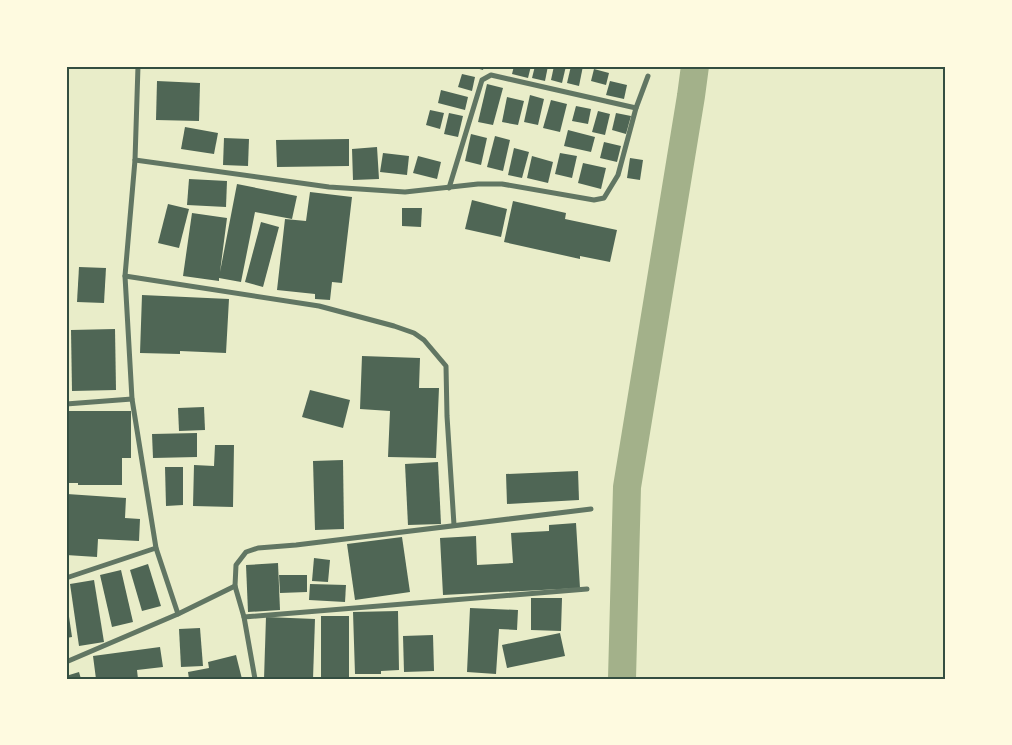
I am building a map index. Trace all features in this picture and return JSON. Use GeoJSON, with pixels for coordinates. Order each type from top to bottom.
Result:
{"type":"FeatureCollection","features":[{"type":"Feature","properties":{"kind":"street"},"geometry":{"type":"LineString","coordinates":[[138,66],[135,160],[125,276],[132,399],[156,548],[178,614]]}},
{"type":"Feature","properties":{"kind":"street"},"geometry":{"type":"LineString","coordinates":[[450,188],[482,80],[491,75],[636,108]]}},
{"type":"Feature","properties":{"kind":"street"},"geometry":{"type":"LineString","coordinates":[[135,160],[329,187],[405,192],[478,184],[502,184],[594,200],[604,198],[618,175],[636,108],[648,76]]}},
{"type":"Feature","properties":{"kind":"street"},"geometry":{"type":"LineString","coordinates":[[125,276],[319,306],[394,326],[414,333],[424,340],[446,366],[454,526]]}},
{"type":"Feature","properties":{"kind":"street"},"geometry":{"type":"LineString","coordinates":[[66,404],[132,399]]}},
{"type":"Feature","properties":{"kind":"street"},"geometry":{"type":"LineString","coordinates":[[254,679],[244,617],[235,586],[236,565],[246,552],[258,548],[306,544],[591,509]]}},
{"type":"Feature","properties":{"kind":"street"},"geometry":{"type":"LineString","coordinates":[[66,578],[156,548]]}},
{"type":"Feature","properties":{"kind":"street"},"geometry":{"type":"LineString","coordinates":[[66,662],[178,614],[235,586]]}},
{"type":"Feature","properties":{"kind":"street"},"geometry":{"type":"LineString","coordinates":[[244,617],[587,589]]}},
{"type":"Feature","properties":{"kind":"building"},"geometry":{"type":"Polygon","coordinates":[[[469,66],[484,66],[483,70],[469,66]]]}},
{"type":"Feature","properties":{"kind":"building"},"geometry":{"type":"Polygon","coordinates":[[[514,66],[531,66],[528,78],[512,74],[514,66]]]}},
{"type":"Feature","properties":{"kind":"building"},"geometry":{"type":"Polygon","coordinates":[[[535,66],[548,66],[545,81],[532,78],[535,66]]]}},
{"type":"Feature","properties":{"kind":"building"},"geometry":{"type":"Polygon","coordinates":[[[554,66],[566,66],[562,83],[551,80],[554,66]]]}},
{"type":"Feature","properties":{"kind":"building"},"geometry":{"type":"Polygon","coordinates":[[[571,66],[583,66],[579,86],[567,83],[571,66]]]}},
{"type":"Feature","properties":{"kind":"building"},"geometry":{"type":"Polygon","coordinates":[[[594,69],[609,73],[606,85],[591,81],[594,69]]]}},
{"type":"Feature","properties":{"kind":"building"},"geometry":{"type":"Polygon","coordinates":[[[462,74],[475,77],[472,91],[458,87],[462,74]]]}},
{"type":"Feature","properties":{"kind":"building"},"geometry":{"type":"Polygon","coordinates":[[[157,81],[200,83],[199,121],[156,120],[157,81]]]}},
{"type":"Feature","properties":{"kind":"building"},"geometry":{"type":"Polygon","coordinates":[[[610,81],[627,85],[624,99],[606,95],[610,81]]]}},
{"type":"Feature","properties":{"kind":"building"},"geometry":{"type":"Polygon","coordinates":[[[487,84],[503,88],[493,125],[478,122],[487,84]]]}},
{"type":"Feature","properties":{"kind":"building"},"geometry":{"type":"Polygon","coordinates":[[[441,90],[468,97],[465,110],[438,103],[441,90]]]}},
{"type":"Feature","properties":{"kind":"building"},"geometry":{"type":"Polygon","coordinates":[[[530,95],[544,99],[538,125],[524,122],[530,95]]]}},
{"type":"Feature","properties":{"kind":"building"},"geometry":{"type":"Polygon","coordinates":[[[507,97],[524,101],[518,125],[502,122],[507,97]]]}},
{"type":"Feature","properties":{"kind":"building"},"geometry":{"type":"Polygon","coordinates":[[[551,100],[567,104],[560,132],[543,128],[551,100]]]}},
{"type":"Feature","properties":{"kind":"building"},"geometry":{"type":"Polygon","coordinates":[[[576,106],[591,109],[588,124],[572,121],[576,106]]]}},
{"type":"Feature","properties":{"kind":"building"},"geometry":{"type":"Polygon","coordinates":[[[430,110],[444,113],[440,129],[426,125],[430,110]]]}},
{"type":"Feature","properties":{"kind":"building"},"geometry":{"type":"Polygon","coordinates":[[[598,111],[610,114],[605,135],[592,132],[598,111]]]}},
{"type":"Feature","properties":{"kind":"building"},"geometry":{"type":"Polygon","coordinates":[[[449,113],[463,116],[458,137],[444,134],[449,113]]]}},
{"type":"Feature","properties":{"kind":"building"},"geometry":{"type":"Polygon","coordinates":[[[616,113],[631,116],[626,134],[612,130],[616,113]]]}},
{"type":"Feature","properties":{"kind":"building"},"geometry":{"type":"Polygon","coordinates":[[[185,127],[218,133],[214,154],[181,149],[185,127]]]}},
{"type":"Feature","properties":{"kind":"building"},"geometry":{"type":"Polygon","coordinates":[[[568,130],[595,137],[591,152],[564,146],[568,130]]]}},
{"type":"Feature","properties":{"kind":"building"},"geometry":{"type":"Polygon","coordinates":[[[471,134],[487,138],[481,165],[465,161],[471,134]]]}},
{"type":"Feature","properties":{"kind":"building"},"geometry":{"type":"Polygon","coordinates":[[[495,136],[510,140],[503,171],[487,167],[495,136]]]}},
{"type":"Feature","properties":{"kind":"building"},"geometry":{"type":"Polygon","coordinates":[[[224,138],[249,139],[248,166],[223,165],[224,138]]]}},
{"type":"Feature","properties":{"kind":"building"},"geometry":{"type":"Polygon","coordinates":[[[349,139],[349,166],[277,167],[276,140],[349,139]]]}},
{"type":"Feature","properties":{"kind":"building"},"geometry":{"type":"Polygon","coordinates":[[[604,142],[621,146],[617,162],[600,158],[604,142]]]}},
{"type":"Feature","properties":{"kind":"building"},"geometry":{"type":"Polygon","coordinates":[[[377,147],[379,179],[353,180],[352,149],[377,147]]]}},
{"type":"Feature","properties":{"kind":"building"},"geometry":{"type":"Polygon","coordinates":[[[514,148],[529,152],[522,178],[508,175],[514,148]]]}},
{"type":"Feature","properties":{"kind":"building"},"geometry":{"type":"Polygon","coordinates":[[[383,153],[409,156],[407,175],[380,172],[383,153]]]}},
{"type":"Feature","properties":{"kind":"building"},"geometry":{"type":"Polygon","coordinates":[[[560,153],[577,156],[572,178],[555,174],[560,153]]]}},
{"type":"Feature","properties":{"kind":"building"},"geometry":{"type":"Polygon","coordinates":[[[418,156],[441,162],[437,179],[413,173],[418,156]]]}},
{"type":"Feature","properties":{"kind":"building"},"geometry":{"type":"Polygon","coordinates":[[[532,156],[553,162],[548,183],[527,178],[532,156]]]}},
{"type":"Feature","properties":{"kind":"building"},"geometry":{"type":"Polygon","coordinates":[[[630,158],[643,160],[640,180],[627,178],[630,158]]]}},
{"type":"Feature","properties":{"kind":"building"},"geometry":{"type":"Polygon","coordinates":[[[583,163],[606,168],[601,189],[578,183],[583,163]]]}},
{"type":"Feature","properties":{"kind":"building"},"geometry":{"type":"Polygon","coordinates":[[[189,179],[227,181],[226,207],[187,205],[189,179]]]}},
{"type":"Feature","properties":{"kind":"building"},"geometry":{"type":"Polygon","coordinates":[[[237,184],[297,196],[292,219],[255,212],[241,282],[219,278],[219,281],[183,276],[192,213],[227,218],[220,272],[237,184]]]}},
{"type":"Feature","properties":{"kind":"building"},"geometry":{"type":"Polygon","coordinates":[[[310,192],[352,197],[342,283],[332,282],[330,300],[315,299],[315,294],[277,290],[285,219],[306,221],[310,192]]]}},
{"type":"Feature","properties":{"kind":"building"},"geometry":{"type":"Polygon","coordinates":[[[472,200],[507,209],[501,237],[465,229],[472,200]]]}},
{"type":"Feature","properties":{"kind":"building"},"geometry":{"type":"Polygon","coordinates":[[[513,201],[566,213],[565,219],[617,230],[610,262],[580,256],[580,259],[504,242],[513,201]]]}},
{"type":"Feature","properties":{"kind":"building"},"geometry":{"type":"Polygon","coordinates":[[[168,204],[189,209],[179,248],[158,243],[168,204]]]}},
{"type":"Feature","properties":{"kind":"building"},"geometry":{"type":"Polygon","coordinates":[[[402,208],[422,208],[421,227],[402,226],[402,208]]]}},
{"type":"Feature","properties":{"kind":"building"},"geometry":{"type":"Polygon","coordinates":[[[261,222],[279,227],[263,287],[245,282],[261,222]]]}},
{"type":"Feature","properties":{"kind":"building"},"geometry":{"type":"Polygon","coordinates":[[[79,267],[106,268],[104,303],[77,302],[79,267]]]}},
{"type":"Feature","properties":{"kind":"building"},"geometry":{"type":"Polygon","coordinates":[[[142,295],[229,299],[226,353],[180,351],[180,354],[140,353],[142,295]]]}},
{"type":"Feature","properties":{"kind":"building"},"geometry":{"type":"Polygon","coordinates":[[[115,329],[116,390],[72,391],[71,330],[115,329]]]}},
{"type":"Feature","properties":{"kind":"building"},"geometry":{"type":"Polygon","coordinates":[[[362,356],[420,358],[419,388],[439,388],[436,458],[388,457],[390,411],[360,409],[362,356]]]}},
{"type":"Feature","properties":{"kind":"building"},"geometry":{"type":"Polygon","coordinates":[[[310,390],[350,400],[343,428],[302,417],[310,390]]]}},
{"type":"Feature","properties":{"kind":"building"},"geometry":{"type":"Polygon","coordinates":[[[204,407],[205,430],[179,431],[178,408],[204,407]]]}},
{"type":"Feature","properties":{"kind":"building"},"geometry":{"type":"Polygon","coordinates":[[[66,411],[131,411],[131,458],[122,458],[122,485],[78,485],[78,483],[66,483],[66,411]]]}},
{"type":"Feature","properties":{"kind":"building"},"geometry":{"type":"Polygon","coordinates":[[[197,433],[197,457],[153,458],[152,434],[197,433]]]}},
{"type":"Feature","properties":{"kind":"building"},"geometry":{"type":"Polygon","coordinates":[[[215,445],[234,445],[233,507],[193,506],[194,465],[214,466],[215,445]]]}},
{"type":"Feature","properties":{"kind":"building"},"geometry":{"type":"Polygon","coordinates":[[[343,460],[344,529],[315,530],[313,461],[343,460]]]}},
{"type":"Feature","properties":{"kind":"building"},"geometry":{"type":"Polygon","coordinates":[[[438,462],[441,524],[408,525],[405,464],[438,462]]]}},
{"type":"Feature","properties":{"kind":"building"},"geometry":{"type":"Polygon","coordinates":[[[165,467],[183,467],[183,505],[166,506],[165,467]]]}},
{"type":"Feature","properties":{"kind":"building"},"geometry":{"type":"Polygon","coordinates":[[[578,471],[579,500],[507,504],[506,474],[578,471]]]}},
{"type":"Feature","properties":{"kind":"building"},"geometry":{"type":"Polygon","coordinates":[[[67,494],[126,498],[125,518],[140,519],[139,541],[98,539],[97,557],[66,555],[67,494]]]}},
{"type":"Feature","properties":{"kind":"building"},"geometry":{"type":"Polygon","coordinates":[[[576,523],[580,588],[443,595],[440,538],[476,536],[477,565],[513,563],[511,533],[549,531],[549,525],[576,523]]]}},
{"type":"Feature","properties":{"kind":"building"},"geometry":{"type":"Polygon","coordinates":[[[402,537],[410,592],[355,600],[347,544],[402,537]]]}},
{"type":"Feature","properties":{"kind":"building"},"geometry":{"type":"Polygon","coordinates":[[[314,558],[330,560],[328,582],[312,581],[314,558]]]}},
{"type":"Feature","properties":{"kind":"building"},"geometry":{"type":"Polygon","coordinates":[[[278,563],[280,610],[248,612],[246,565],[278,563]]]}},
{"type":"Feature","properties":{"kind":"building"},"geometry":{"type":"Polygon","coordinates":[[[148,564],[161,606],[142,611],[130,570],[148,564]]]}},
{"type":"Feature","properties":{"kind":"building"},"geometry":{"type":"Polygon","coordinates":[[[121,570],[133,622],[112,627],[100,575],[121,570]]]}},
{"type":"Feature","properties":{"kind":"building"},"geometry":{"type":"Polygon","coordinates":[[[279,575],[307,575],[307,592],[280,593],[279,575]]]}},
{"type":"Feature","properties":{"kind":"building"},"geometry":{"type":"Polygon","coordinates":[[[94,580],[104,642],[79,646],[70,584],[94,580]]]}},
{"type":"Feature","properties":{"kind":"building"},"geometry":{"type":"Polygon","coordinates":[[[310,584],[346,585],[345,602],[309,600],[310,584]]]}},
{"type":"Feature","properties":{"kind":"building"},"geometry":{"type":"Polygon","coordinates":[[[531,598],[562,598],[561,631],[531,630],[531,598]]]}},
{"type":"Feature","properties":{"kind":"building"},"geometry":{"type":"Polygon","coordinates":[[[66,603],[72,637],[66,638],[66,603]]]}},
{"type":"Feature","properties":{"kind":"building"},"geometry":{"type":"Polygon","coordinates":[[[470,608],[518,610],[517,630],[499,629],[496,674],[467,672],[470,608]]]}},
{"type":"Feature","properties":{"kind":"building"},"geometry":{"type":"Polygon","coordinates":[[[398,611],[399,670],[381,671],[381,674],[355,674],[353,612],[398,611]]]}},
{"type":"Feature","properties":{"kind":"building"},"geometry":{"type":"Polygon","coordinates":[[[321,616],[349,616],[349,679],[321,679],[321,616]]]}},
{"type":"Feature","properties":{"kind":"building"},"geometry":{"type":"Polygon","coordinates":[[[266,617],[315,619],[313,679],[264,679],[266,617]]]}},
{"type":"Feature","properties":{"kind":"building"},"geometry":{"type":"Polygon","coordinates":[[[200,628],[203,666],[181,667],[179,629],[200,628]]]}},
{"type":"Feature","properties":{"kind":"building"},"geometry":{"type":"Polygon","coordinates":[[[560,633],[565,656],[507,668],[502,645],[560,633]]]}},
{"type":"Feature","properties":{"kind":"building"},"geometry":{"type":"Polygon","coordinates":[[[433,635],[434,671],[404,672],[403,636],[433,635]]]}},
{"type":"Feature","properties":{"kind":"building"},"geometry":{"type":"Polygon","coordinates":[[[160,647],[163,667],[137,670],[138,679],[96,679],[93,656],[160,647]]]}},
{"type":"Feature","properties":{"kind":"building"},"geometry":{"type":"Polygon","coordinates":[[[236,655],[242,679],[189,679],[188,672],[209,668],[208,662],[236,655]]]}},
{"type":"Feature","properties":{"kind":"building"},"geometry":{"type":"Polygon","coordinates":[[[79,672],[81,679],[66,679],[66,676],[79,672]]]}},
{"type":"Feature","properties":{"kind":"waterway"},"geometry":{"type":"LineString","coordinates":[[622,679],[627,487],[695,66]]}}]}
